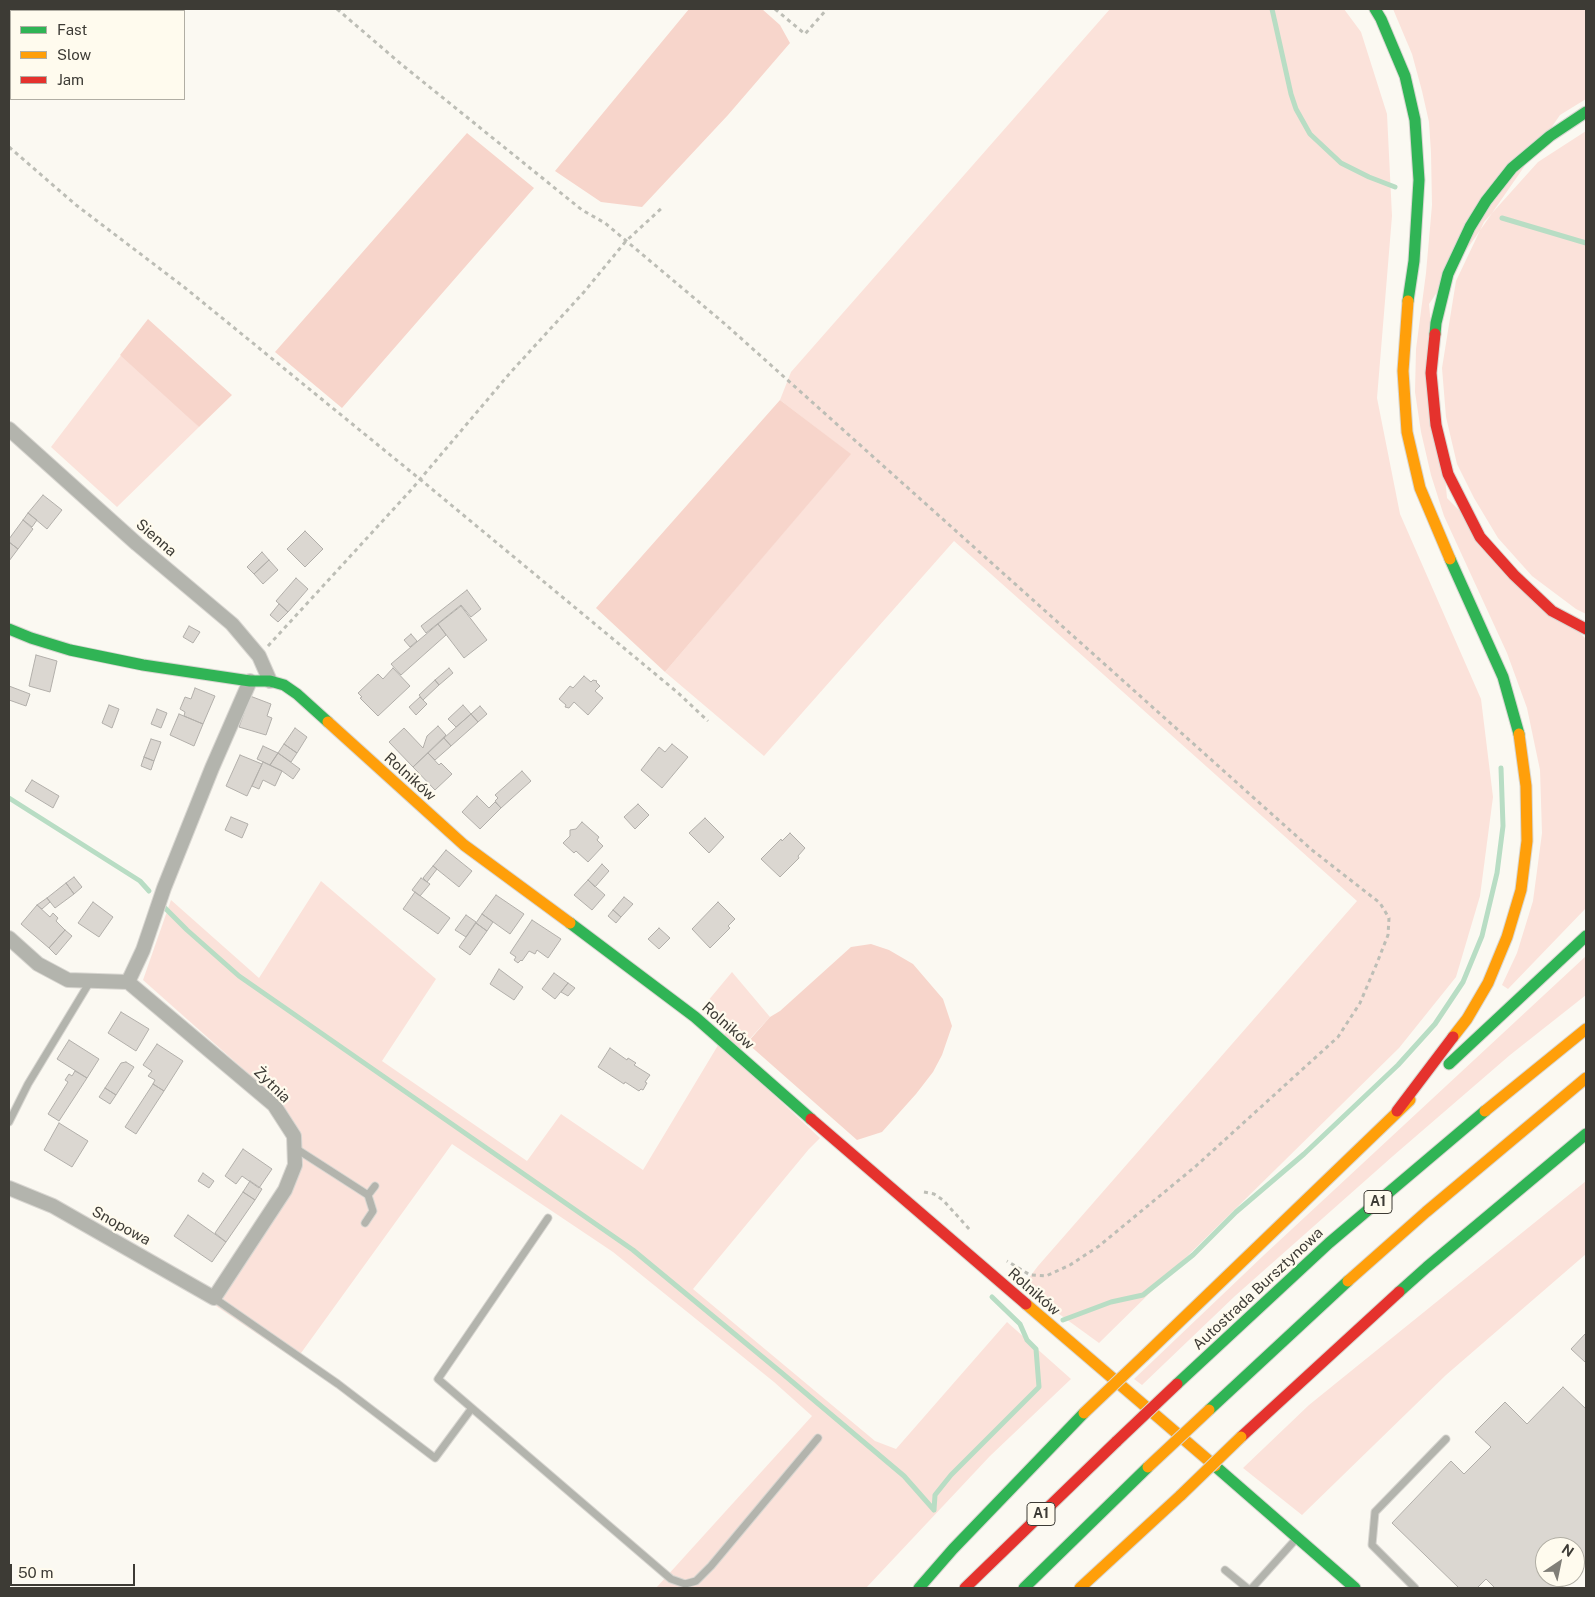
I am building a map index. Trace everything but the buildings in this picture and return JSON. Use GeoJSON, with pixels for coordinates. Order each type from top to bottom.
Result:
{"type":"FeatureCollection","features":[{"type":"Feature","properties":{"kind":"main road"},"geometry":{"type":"LineString","coordinates":[[1375,9],[1405,76],[1415,120],[1419,180],[1414,261],[1407,312],[1403,372],[1407,432],[1420,488],[1450,560],[1503,676],[1520,735],[1526,786],[1526,851],[1521,890],[1507,937],[1488,983],[1467,1019],[1398,1112]]}},
{"type":"Feature","properties":{"kind":"main road"},"geometry":{"type":"LineString","coordinates":[[1586,112],[1550,136],[1512,168],[1486,200],[1470,227],[1448,274],[1436,323],[1431,373],[1436,425],[1448,474],[1480,538],[1514,575],[1552,611],[1586,629]]}},
{"type":"Feature","properties":{"kind":"main road","name":"Rolników"},"geometry":{"type":"LineString","coordinates":[[9,629],[70,650],[143,665],[250,681],[270,681],[284,686],[297,694],[464,845],[695,1017],[1355,1588]]}},
{"type":"Feature","properties":{"kind":"main road"},"geometry":{"type":"LineString","coordinates":[[919,1588],[953,1549],[1084,1413],[1398,1112],[1586,936]]}},
{"type":"Feature","properties":{"kind":"main road","name":"Autostrada Bursztynowa"},"geometry":{"type":"LineString","coordinates":[[965,1588],[1177,1384],[1329,1243],[1487,1108],[1586,1029]]}},
{"type":"Feature","properties":{"kind":"main road","name":"A1"},"geometry":{"type":"LineString","coordinates":[[1024,1588],[1148,1467],[1316,1309],[1533,1121],[1586,1078]]}},
{"type":"Feature","properties":{"kind":"main road"},"geometry":{"type":"LineString","coordinates":[[1080,1588],[1427,1267],[1586,1134]]}},
{"type":"Feature","properties":{"kind":"street","name":"Sienna"},"geometry":{"type":"LineString","coordinates":[[9,429],[138,544],[232,624],[259,656],[270,681]]}},
{"type":"Feature","properties":{"kind":"street"},"geometry":{"type":"LineString","coordinates":[[9,938],[38,964],[68,980],[128,982],[143,950],[164,888],[212,768],[250,681]]}},
{"type":"Feature","properties":{"kind":"street","name":"Żytnia"},"geometry":{"type":"LineString","coordinates":[[128,982],[274,1105],[294,1136],[295,1165],[285,1190],[214,1298]]}},
{"type":"Feature","properties":{"kind":"street","name":"Snopowa"},"geometry":{"type":"LineString","coordinates":[[9,1188],[53,1206],[214,1298]]}},
{"type":"Feature","properties":{"kind":"lane"},"geometry":{"type":"LineString","coordinates":[[9,1122],[28,1084],[91,980]]}},
{"type":"Feature","properties":{"kind":"lane"},"geometry":{"type":"LineString","coordinates":[[294,1148],[368,1195],[373,1212],[365,1223]]}},
{"type":"Feature","properties":{"kind":"lane"},"geometry":{"type":"LineString","coordinates":[[368,1195],[374,1186]]}},
{"type":"Feature","properties":{"kind":"lane"},"geometry":{"type":"LineString","coordinates":[[548,1218],[438,1379],[671,1579],[685,1584],[696,1581],[711,1566],[818,1438]]}},
{"type":"Feature","properties":{"kind":"lane"},"geometry":{"type":"LineString","coordinates":[[214,1298],[338,1384],[435,1458],[472,1408]]}},
{"type":"Feature","properties":{"kind":"lane"},"geometry":{"type":"LineString","coordinates":[[1415,1588],[1372,1545],[1375,1512],[1446,1439]]}},
{"type":"Feature","properties":{"kind":"lane"},"geometry":{"type":"LineString","coordinates":[[1252,1588],[1298,1537]]}},
{"type":"Feature","properties":{"kind":"lane"},"geometry":{"type":"LineString","coordinates":[[1225,1570],[1247,1588]]}},
{"type":"Feature","properties":{"kind":"path"},"geometry":{"type":"LineString","coordinates":[[337,9],[582,210],[605,223],[725,324],[1312,850],[1380,903],[1389,918],[1388,935],[1378,964],[1360,1003],[1338,1036],[1196,1166],[1099,1246],[1070,1265],[1046,1276],[1030,1275],[1003,1258]]}},
{"type":"Feature","properties":{"kind":"path"},"geometry":{"type":"LineString","coordinates":[[775,9],[805,34],[827,9]]}},
{"type":"Feature","properties":{"kind":"path"},"geometry":{"type":"LineString","coordinates":[[9,147],[76,205],[184,287],[421,480],[677,692],[708,720]]}},
{"type":"Feature","properties":{"kind":"path"},"geometry":{"type":"LineString","coordinates":[[259,656],[421,480],[510,373],[584,292],[626,241],[664,207]]}},
{"type":"Feature","properties":{"kind":"path"},"geometry":{"type":"LineString","coordinates":[[912,1206],[924,1192],[934,1194],[943,1200],[974,1235]]}},
{"type":"Feature","properties":{"kind":"shaded area"},"geometry":{"type":"Polygon","coordinates":[[[689,9],[762,9],[780,25],[790,43],[728,115],[642,207],[601,202],[555,171],[689,9]]]}},
{"type":"Feature","properties":{"kind":"shaded area"},"geometry":{"type":"Polygon","coordinates":[[[1110,9],[1344,9],[1361,32],[1387,114],[1392,216],[1377,398],[1400,514],[1481,699],[1493,797],[1480,896],[1456,977],[1399,1048],[1099,1343],[1022,1287],[1038,1266],[1357,901],[954,541],[764,756],[665,672],[850,454],[780,400],[791,372],[1110,9]]]}},
{"type":"Feature","properties":{"kind":"shaded area"},"geometry":{"type":"Polygon","coordinates":[[[1393,9],[1586,9],[1586,99],[1560,115],[1429,304],[1447,498],[1586,639],[1586,908],[1508,989],[1502,985],[1517,953],[1533,901],[1542,833],[1540,770],[1527,708],[1507,653],[1444,516],[1431,475],[1421,432],[1415,392],[1416,349],[1426,273],[1432,205],[1429,122],[1412,54],[1393,9]]]}},
{"type":"Feature","properties":{"kind":"shaded area"},"geometry":{"type":"Polygon","coordinates":[[[1586,131],[1586,614],[1576,609],[1532,576],[1498,538],[1474,498],[1457,464],[1446,417],[1442,368],[1456,281],[1484,222],[1538,162],[1586,131]]]}},
{"type":"Feature","properties":{"kind":"shaded area"},"geometry":{"type":"Polygon","coordinates":[[[467,133],[534,188],[342,408],[275,352],[467,133]]]}},
{"type":"Feature","properties":{"kind":"shaded area"},"geometry":{"type":"Polygon","coordinates":[[[148,319],[232,395],[199,427],[120,355],[148,319]]]}},
{"type":"Feature","properties":{"kind":"shaded area"},"geometry":{"type":"Polygon","coordinates":[[[125,350],[199,427],[117,507],[51,447],[125,350]]]}},
{"type":"Feature","properties":{"kind":"shaded area"},"geometry":{"type":"Polygon","coordinates":[[[780,400],[851,454],[665,672],[596,608],[780,400]]]}},
{"type":"Feature","properties":{"kind":"shaded area"},"geometry":{"type":"Polygon","coordinates":[[[321,881],[436,979],[382,1061],[527,1161],[561,1114],[643,1170],[726,1032],[702,1008],[732,972],[770,1017],[733,1057],[820,1138],[693,1289],[875,1441],[896,1449],[1007,1322],[1071,1379],[990,1456],[866,1588],[656,1588],[812,1416],[774,1382],[613,1252],[452,1144],[296,1360],[216,1306],[291,1193],[300,1167],[278,1100],[143,980],[171,900],[259,978],[321,881]]]}},
{"type":"Feature","properties":{"kind":"shaded area"},"geometry":{"type":"Polygon","coordinates":[[[871,944],[889,950],[913,964],[943,999],[952,1026],[942,1055],[933,1072],[916,1094],[882,1132],[857,1140],[747,1043],[770,1017],[780,1011],[851,947],[871,944]]]}},
{"type":"Feature","properties":{"kind":"shaded area"},"geometry":{"type":"Polygon","coordinates":[[[1586,956],[1586,995],[1510,1055],[1393,1156],[1235,1296],[1142,1385],[1134,1379],[1264,1255],[1586,956]]]}},
{"type":"Feature","properties":{"kind":"shaded area"},"geometry":{"type":"Polygon","coordinates":[[[1586,1181],[1586,1254],[1446,1375],[1302,1515],[1243,1468],[1309,1405],[1586,1181]]]}},
{"type":"Feature","properties":{"kind":"waterway"},"geometry":{"type":"LineString","coordinates":[[1272,9],[1291,94],[1296,109],[1310,134],[1341,163],[1395,187]]}},
{"type":"Feature","properties":{"kind":"waterway"},"geometry":{"type":"LineString","coordinates":[[1502,218],[1586,243]]}},
{"type":"Feature","properties":{"kind":"waterway"},"geometry":{"type":"LineString","coordinates":[[1063,1320],[1111,1302],[1143,1295],[1193,1255],[1236,1212],[1304,1154],[1398,1065],[1435,1024],[1463,982],[1482,936],[1497,873],[1503,826],[1501,768]]}},
{"type":"Feature","properties":{"kind":"waterway"},"geometry":{"type":"LineString","coordinates":[[9,798],[140,881],[149,891]]}},
{"type":"Feature","properties":{"kind":"waterway"},"geometry":{"type":"LineString","coordinates":[[163,906],[239,976],[633,1250],[904,1476],[934,1510]]}},
{"type":"Feature","properties":{"kind":"waterway"},"geometry":{"type":"LineString","coordinates":[[934,1510],[935,1495],[951,1475],[1039,1387],[1036,1349],[1027,1340],[1020,1324],[992,1297]]}},
{"type":"Feature","properties":{"kind":"traffic: fast"},"geometry":{"type":"LineString","coordinates":[[1375,9],[1405,76],[1415,120],[1419,180],[1414,261],[1408,301]]}},
{"type":"Feature","properties":{"kind":"traffic: fast"},"geometry":{"type":"LineString","coordinates":[[1435,334],[1448,274],[1470,227],[1486,201],[1512,168],[1550,136],[1586,112]]}},
{"type":"Feature","properties":{"kind":"traffic: fast"},"geometry":{"type":"LineString","coordinates":[[1450,559],[1503,677],[1519,734]]}},
{"type":"Feature","properties":{"kind":"traffic: fast"},"geometry":{"type":"LineString","coordinates":[[9,629],[70,650],[143,665],[250,681],[270,681],[284,685],[328,722]]}},
{"type":"Feature","properties":{"kind":"traffic: fast"},"geometry":{"type":"LineString","coordinates":[[570,923],[695,1017],[811,1119]]}},
{"type":"Feature","properties":{"kind":"traffic: fast"},"geometry":{"type":"LineString","coordinates":[[1449,1064],[1586,936]]}},
{"type":"Feature","properties":{"kind":"traffic: fast"},"geometry":{"type":"LineString","coordinates":[[1177,1384],[1329,1243],[1485,1111]]}},
{"type":"Feature","properties":{"kind":"traffic: fast"},"geometry":{"type":"LineString","coordinates":[[1399,1292],[1586,1134]]}},
{"type":"Feature","properties":{"kind":"traffic: fast"},"geometry":{"type":"LineString","coordinates":[[1209,1410],[1348,1281]]}},
{"type":"Feature","properties":{"kind":"traffic: fast"},"geometry":{"type":"LineString","coordinates":[[919,1588],[953,1549],[1084,1413]]}},
{"type":"Feature","properties":{"kind":"traffic: fast"},"geometry":{"type":"LineString","coordinates":[[1215,1466],[1355,1588]]}},
{"type":"Feature","properties":{"kind":"traffic: fast"},"geometry":{"type":"LineString","coordinates":[[1024,1588],[1148,1467]]}},
{"type":"Feature","properties":{"kind":"traffic: slow"},"geometry":{"type":"LineString","coordinates":[[1408,301],[1403,371],[1407,432],[1420,488],[1450,559]]}},
{"type":"Feature","properties":{"kind":"traffic: slow"},"geometry":{"type":"LineString","coordinates":[[328,722],[464,845],[570,923]]}},
{"type":"Feature","properties":{"kind":"traffic: slow"},"geometry":{"type":"LineString","coordinates":[[1453,1037],[1467,1019],[1488,983],[1507,937],[1521,890],[1527,841],[1526,786],[1519,734]]}},
{"type":"Feature","properties":{"kind":"traffic: slow"},"geometry":{"type":"LineString","coordinates":[[1485,1111],[1586,1029]]}},
{"type":"Feature","properties":{"kind":"traffic: slow"},"geometry":{"type":"LineString","coordinates":[[1348,1281],[1426,1212],[1586,1078]]}},
{"type":"Feature","properties":{"kind":"traffic: slow"},"geometry":{"type":"LineString","coordinates":[[1144,1356],[1410,1100]]}},
{"type":"Feature","properties":{"kind":"traffic: slow"},"geometry":{"type":"LineString","coordinates":[[1026,1304],[1215,1466]]}},
{"type":"Feature","properties":{"kind":"traffic: slow"},"geometry":{"type":"LineString","coordinates":[[1084,1413],[1144,1356]]}},
{"type":"Feature","properties":{"kind":"traffic: slow"},"geometry":{"type":"LineString","coordinates":[[1148,1467],[1209,1410]]}},
{"type":"Feature","properties":{"kind":"traffic: slow"},"geometry":{"type":"LineString","coordinates":[[1181,1495],[1241,1437]]}},
{"type":"Feature","properties":{"kind":"traffic: slow"},"geometry":{"type":"LineString","coordinates":[[1080,1588],[1181,1495]]}},
{"type":"Feature","properties":{"kind":"traffic: jam"},"geometry":{"type":"LineString","coordinates":[[1435,334],[1431,373],[1436,425],[1448,474],[1480,537],[1514,575],[1552,611],[1586,629]]}},
{"type":"Feature","properties":{"kind":"traffic: jam"},"geometry":{"type":"LineString","coordinates":[[1397,1111],[1453,1037]]}},
{"type":"Feature","properties":{"kind":"traffic: jam"},"geometry":{"type":"LineString","coordinates":[[811,1119],[1026,1304]]}},
{"type":"Feature","properties":{"kind":"traffic: jam"},"geometry":{"type":"LineString","coordinates":[[1241,1437],[1399,1292]]}},
{"type":"Feature","properties":{"kind":"traffic: jam"},"geometry":{"type":"LineString","coordinates":[[1117,1441],[1177,1384]]}},
{"type":"Feature","properties":{"kind":"traffic: jam"},"geometry":{"type":"LineString","coordinates":[[965,1588],[1117,1441]]}}]}
